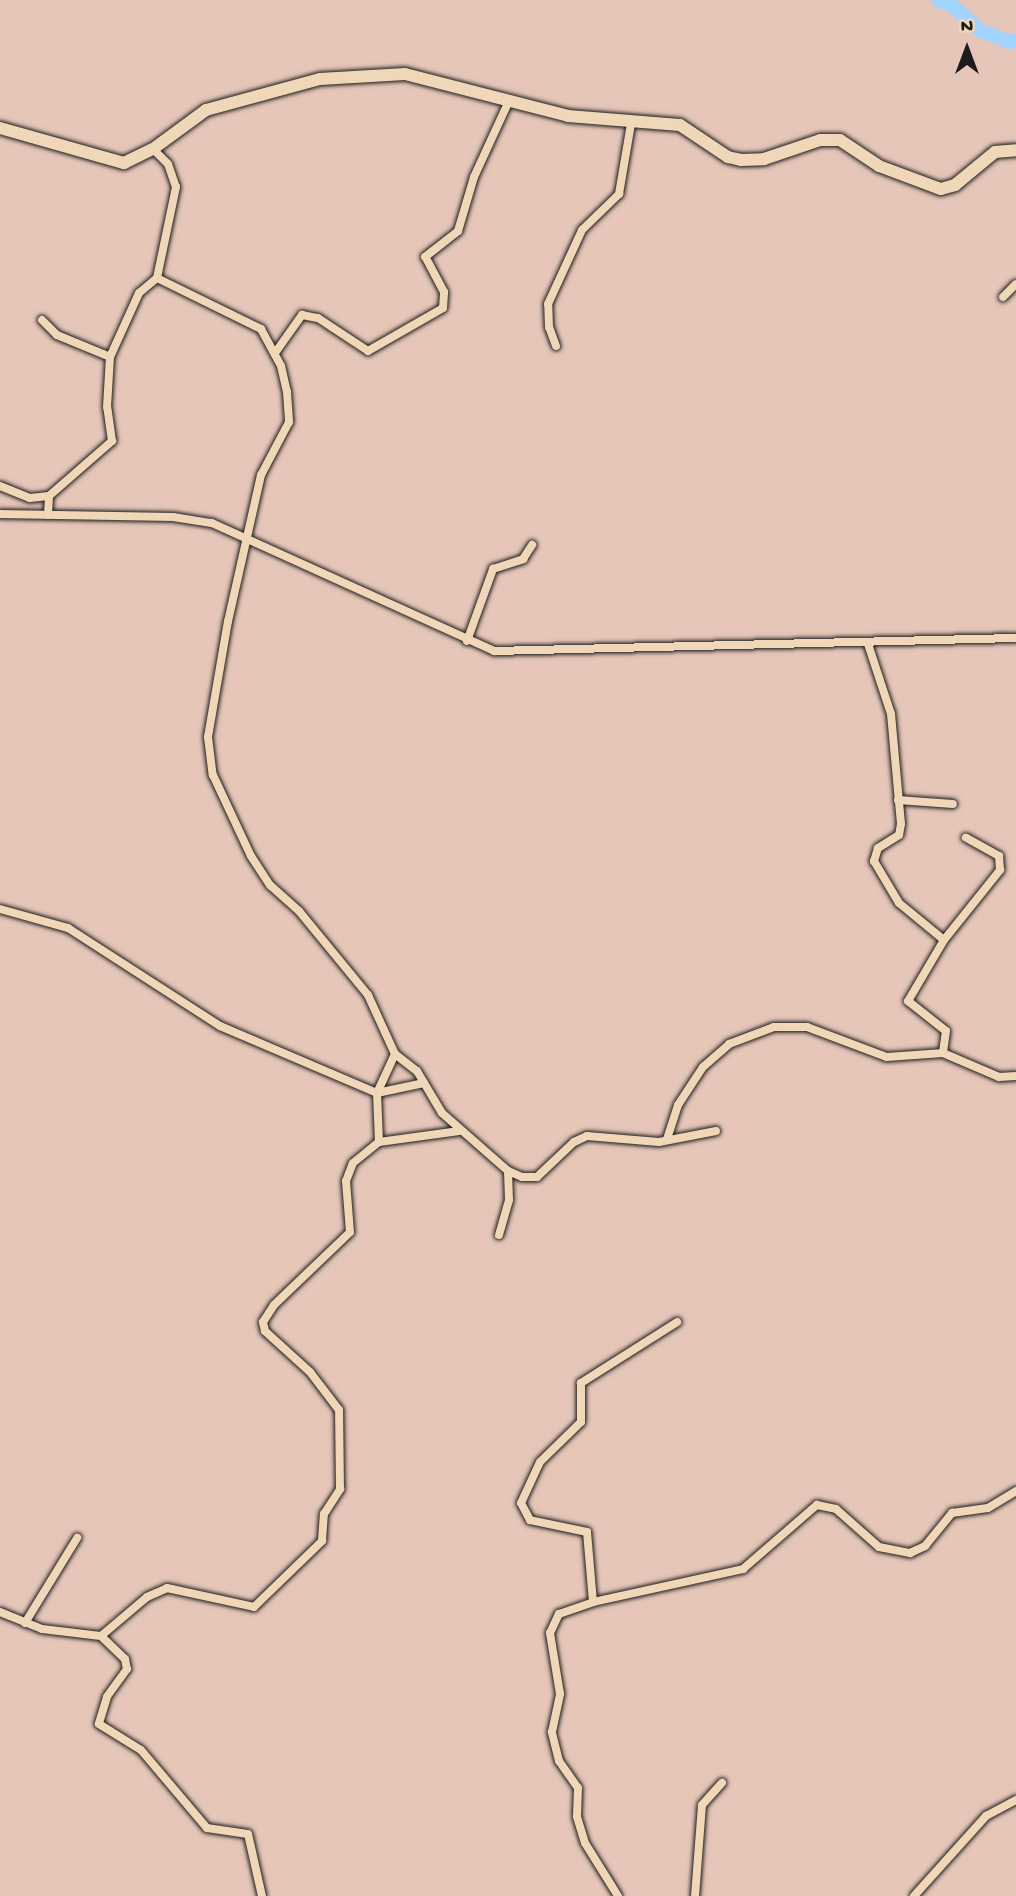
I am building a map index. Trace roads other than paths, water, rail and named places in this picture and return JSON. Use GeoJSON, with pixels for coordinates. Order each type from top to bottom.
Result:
{"type":"FeatureCollection","features":[{"type":"Feature","properties":{"kind":"street"},"geometry":{"type":"LineString","coordinates":[[0,128],[41,136],[112,162],[133,161],[206,110],[320,79],[405,74],[568,116],[631,124],[680,125],[728,157],[754,161],[820,140],[840,140],[879,166],[941,189],[955,185],[995,152],[1016,150]]}},
{"type":"Feature","properties":{"kind":"street"},"geometry":{"type":"LineString","coordinates":[[275,353],[302,315],[318,318],[368,351],[443,308],[444,292],[425,257],[458,231],[474,177],[509,101]]}},
{"type":"Feature","properties":{"kind":"street"},"geometry":{"type":"LineString","coordinates":[[556,346],[549,327],[548,303],[582,230],[619,194],[631,124]]}},
{"type":"Feature","properties":{"kind":"street"},"geometry":{"type":"LineString","coordinates":[[0,486],[30,498],[49,496],[112,441],[113,421],[107,410],[110,357],[139,293],[157,278],[176,187],[168,164],[153,149]]}},
{"type":"Feature","properties":{"kind":"street"},"geometry":{"type":"LineString","coordinates":[[157,278],[253,322],[275,353],[287,392],[289,422],[261,475],[208,737],[213,775],[227,812],[270,885],[299,911],[368,995],[395,1054],[414,1067],[459,1131],[508,1171],[522,1177],[537,1177],[583,1137],[667,1139],[716,1131]]}},
{"type":"Feature","properties":{"kind":"street"},"geometry":{"type":"LineString","coordinates":[[1003,297],[1016,284]]}},
{"type":"Feature","properties":{"kind":"street"},"geometry":{"type":"LineString","coordinates":[[42,320],[57,335],[110,357]]}},
{"type":"Feature","properties":{"kind":"street"},"geometry":{"type":"LineString","coordinates":[[48,515],[49,496]]}},
{"type":"Feature","properties":{"kind":"street"},"geometry":{"type":"LineString","coordinates":[[0,514],[173,517],[212,523],[494,651],[519,654],[1016,638]]}},
{"type":"Feature","properties":{"kind":"street"},"geometry":{"type":"LineString","coordinates":[[467,641],[493,569],[523,559],[532,545]]}},
{"type":"Feature","properties":{"kind":"street"},"geometry":{"type":"LineString","coordinates":[[868,644],[891,714],[901,831],[875,851],[874,861],[899,903],[944,940]]}},
{"type":"Feature","properties":{"kind":"street"},"geometry":{"type":"LineString","coordinates":[[898,800],[953,804]]}},
{"type":"Feature","properties":{"kind":"street"},"geometry":{"type":"LineString","coordinates":[[943,1053],[946,1031],[908,1001],[944,940],[1000,870],[999,856],[966,838]]}},
{"type":"Feature","properties":{"kind":"street"},"geometry":{"type":"LineString","coordinates":[[0,909],[68,928],[231,1032],[377,1093],[424,1083]]}},
{"type":"Feature","properties":{"kind":"street"},"geometry":{"type":"LineString","coordinates":[[667,1139],[678,1105],[703,1067],[729,1044],[774,1027],[807,1027],[878,1056],[943,1053],[999,1077],[1016,1076]]}},
{"type":"Feature","properties":{"kind":"street"},"geometry":{"type":"LineString","coordinates":[[379,1142],[377,1093],[395,1054]]}},
{"type":"Feature","properties":{"kind":"street"},"geometry":{"type":"LineString","coordinates":[[101,1636],[162,1589],[254,1607],[319,1546],[324,1514],[340,1489],[339,1410],[310,1373],[265,1331],[263,1322],[274,1304],[345,1238],[352,1222],[346,1189],[349,1171],[379,1142],[459,1131]]}},
{"type":"Feature","properties":{"kind":"street"},"geometry":{"type":"LineString","coordinates":[[499,1235],[509,1200],[508,1171]]}},
{"type":"Feature","properties":{"kind":"street"},"geometry":{"type":"LineString","coordinates":[[593,1602],[586,1529],[530,1520],[522,1500],[540,1462],[580,1422],[581,1383],[677,1322]]}},
{"type":"Feature","properties":{"kind":"street"},"geometry":{"type":"LineString","coordinates":[[618,1896],[582,1835],[577,1816],[578,1788],[559,1761],[552,1732],[560,1695],[549,1642],[552,1625],[566,1610],[743,1569],[817,1505],[836,1509],[879,1547],[910,1553],[925,1546],[948,1515],[988,1508],[1016,1491]]}},
{"type":"Feature","properties":{"kind":"street"},"geometry":{"type":"LineString","coordinates":[[25,1623],[77,1538]]}},
{"type":"Feature","properties":{"kind":"street"},"geometry":{"type":"LineString","coordinates":[[0,1612],[42,1629],[101,1636],[128,1665],[107,1697],[99,1724],[141,1750],[207,1828],[248,1834],[261,1896]]}},
{"type":"Feature","properties":{"kind":"street"},"geometry":{"type":"LineString","coordinates":[[695,1896],[702,1805],[722,1783]]}},
{"type":"Feature","properties":{"kind":"street"},"geometry":{"type":"LineString","coordinates":[[914,1896],[986,1815],[1016,1800]]}},
{"type":"Feature","properties":{"kind":"waterway"},"geometry":{"type":"LineString","coordinates":[[938,0],[953,6],[981,31],[1009,42],[1016,40]]}}]}
